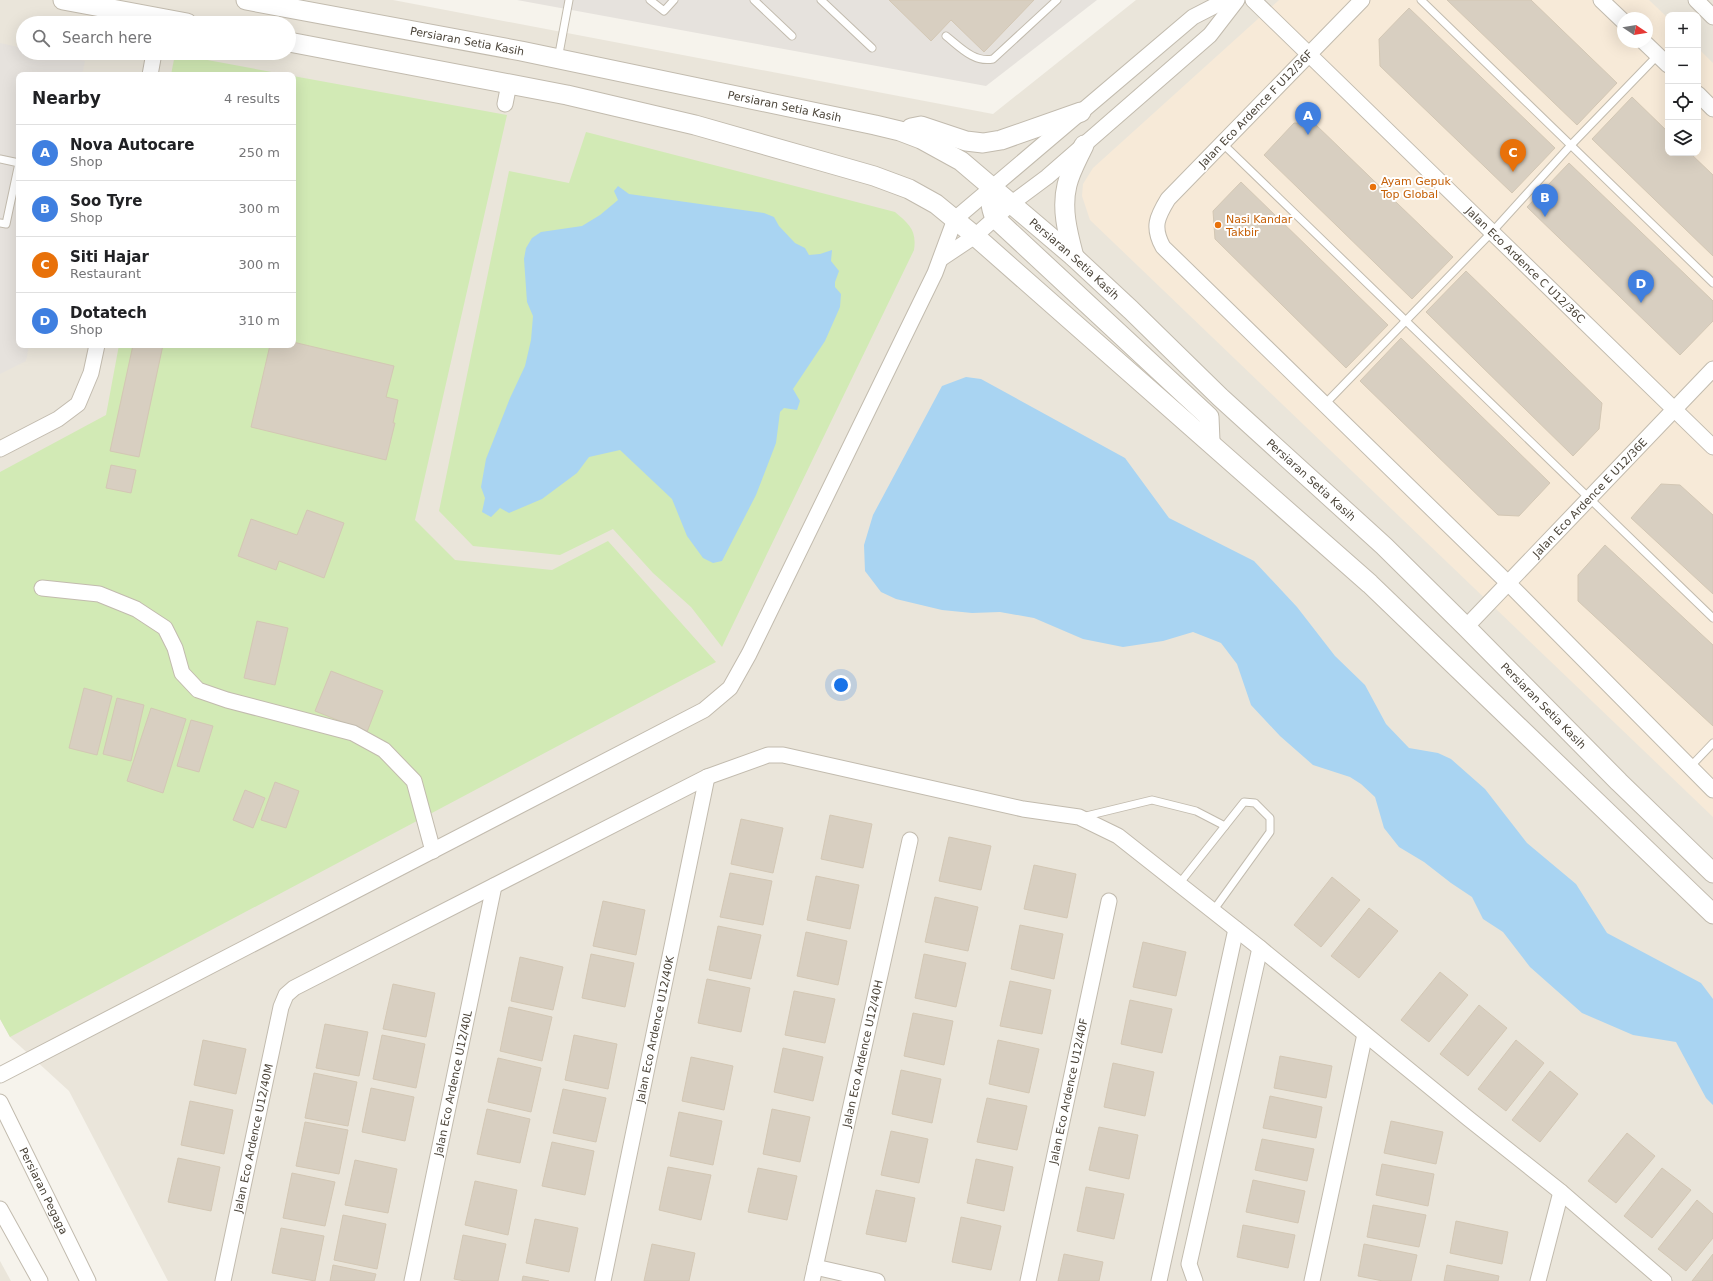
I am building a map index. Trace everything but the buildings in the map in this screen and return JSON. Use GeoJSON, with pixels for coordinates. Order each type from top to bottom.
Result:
{"type":"FeatureCollection","features":[{"type":"Feature","properties":{"kind":"street"},"geometry":{"type":"LineString","coordinates":[[63,0],[141,16]]}},
{"type":"Feature","properties":{"kind":"street","name":"Persiaran Setia Kasih"},"geometry":{"type":"LineString","coordinates":[[246,0],[558,59],[900,131],[921,139],[961,161],[1074,257],[1131,310],[1220,398],[1384,546],[1466,626],[1619,782],[1713,873]]}},
{"type":"Feature","properties":{"kind":"street"},"geometry":{"type":"LineString","coordinates":[[0,1075],[704,710],[730,688],[749,654],[942,258],[955,220],[1193,17],[1226,0]]}},
{"type":"Feature","properties":{"kind":"street"},"geometry":{"type":"LineString","coordinates":[[942,258],[975,236],[1012,203],[1046,177],[1210,35],[1236,0]]}},
{"type":"Feature","properties":{"kind":"street","name":"Jalan Eco Ardence C U12/36C"},"geometry":{"type":"LineString","coordinates":[[1253,0],[1713,446]]}},
{"type":"Feature","properties":{"kind":"street","name":"Jalan Eco Ardence F U12/36F"},"geometry":{"type":"LineString","coordinates":[[1325,404],[1163,247],[1157,231],[1156,223],[1159,214],[1168,199],[1362,0]]}},
{"type":"Feature","properties":{"kind":"street"},"geometry":{"type":"LineString","coordinates":[[1601,0],[1617,15]]}},
{"type":"Feature","properties":{"kind":"street"},"geometry":{"type":"LineString","coordinates":[[1696,0],[1713,17]]}},
{"type":"Feature","properties":{"kind":"street"},"geometry":{"type":"LineString","coordinates":[[296,43],[567,95],[695,125],[874,176],[909,189],[936,204],[975,236],[1210,441],[1370,584],[1713,914]]}},
{"type":"Feature","properties":{"kind":"street"},"geometry":{"type":"LineString","coordinates":[[1650,48],[1663,60]]}},
{"type":"Feature","properties":{"kind":"street"},"geometry":{"type":"LineString","coordinates":[[151,72],[153,60]]}},
{"type":"Feature","properties":{"kind":"street"},"geometry":{"type":"LineString","coordinates":[[505,104],[509,84]]}},
{"type":"Feature","properties":{"kind":"street"},"geometry":{"type":"LineString","coordinates":[[1701,97],[1713,109]]}},
{"type":"Feature","properties":{"kind":"street"},"geometry":{"type":"LineString","coordinates":[[900,131],[921,126],[966,141],[983,144],[1001,140],[1081,112]]}},
{"type":"Feature","properties":{"kind":"street"},"geometry":{"type":"LineString","coordinates":[[1074,257],[1068,232],[1064,200],[1067,184],[1084,145]]}},
{"type":"Feature","properties":{"kind":"street"},"geometry":{"type":"LineString","coordinates":[[993,187],[991,209],[995,218],[1209,417],[1210,441]]}},
{"type":"Feature","properties":{"kind":"street"},"geometry":{"type":"LineString","coordinates":[[0,449],[58,420],[78,404],[92,373],[96,348]]}},
{"type":"Feature","properties":{"kind":"street","name":"Jalan Eco Ardence E U12/36E"},"geometry":{"type":"LineString","coordinates":[[1466,626],[1713,369]]}},
{"type":"Feature","properties":{"kind":"street"},"geometry":{"type":"LineString","coordinates":[[1325,404],[1508,583],[1713,790]]}},
{"type":"Feature","properties":{"kind":"street"},"geometry":{"type":"LineString","coordinates":[[42,588],[99,594],[136,609],[165,628],[175,648],[182,673],[198,690],[227,700],[353,733],[384,750],[414,781],[433,851]]}},
{"type":"Feature","properties":{"kind":"street"},"geometry":{"type":"LineString","coordinates":[[494,886],[707,778],[768,755],[783,755],[1023,809],[1079,818],[1118,836],[1236,929],[1468,1119],[1561,1192],[1664,1281]]}},
{"type":"Feature","properties":{"kind":"street","name":"Jalan Eco Ardence U12/40K"},"geometry":{"type":"LineString","coordinates":[[603,1281],[707,778]]}},
{"type":"Feature","properties":{"kind":"street","name":"Jalan Eco Ardence U12/40H"},"geometry":{"type":"LineString","coordinates":[[813,1274],[910,840]]}},
{"type":"Feature","properties":{"kind":"street","name":"Jalan Eco Ardence U12/40M"},"geometry":{"type":"LineString","coordinates":[[223,1281],[282,1007],[286,995],[294,988],[494,886]]}},
{"type":"Feature","properties":{"kind":"street","name":"Jalan Eco Ardence U12/40L"},"geometry":{"type":"LineString","coordinates":[[412,1281],[494,886]]}},
{"type":"Feature","properties":{"kind":"street","name":"Jalan Eco Ardence U12/40F"},"geometry":{"type":"LineString","coordinates":[[1028,1281],[1109,901]]}},
{"type":"Feature","properties":{"kind":"street"},"geometry":{"type":"LineString","coordinates":[[1159,1281],[1236,929]]}},
{"type":"Feature","properties":{"kind":"street"},"geometry":{"type":"LineString","coordinates":[[1195,1281],[1189,1264],[1260,948]]}},
{"type":"Feature","properties":{"kind":"street"},"geometry":{"type":"LineString","coordinates":[[1312,1281],[1366,1034]]}},
{"type":"Feature","properties":{"kind":"street","name":"Persiaran Pegaga"},"geometry":{"type":"LineString","coordinates":[[0,1102],[88,1281]]}},
{"type":"Feature","properties":{"kind":"street"},"geometry":{"type":"LineString","coordinates":[[1538,1281],[1561,1192]]}},
{"type":"Feature","properties":{"kind":"street"},"geometry":{"type":"LineString","coordinates":[[0,1209],[40,1281]]}},
{"type":"Feature","properties":{"kind":"street"},"geometry":{"type":"LineString","coordinates":[[813,1274],[877,1281]]}},
{"type":"Feature","properties":{"kind":"lane"},"geometry":{"type":"LineString","coordinates":[[558,59],[569,0]]}},
{"type":"Feature","properties":{"kind":"lane"},"geometry":{"type":"LineString","coordinates":[[650,0],[664,11],[674,0]]}},
{"type":"Feature","properties":{"kind":"lane"},"geometry":{"type":"LineString","coordinates":[[754,0],[792,36]]}},
{"type":"Feature","properties":{"kind":"lane"},"geometry":{"type":"LineString","coordinates":[[821,0],[872,48]]}},
{"type":"Feature","properties":{"kind":"lane"},"geometry":{"type":"LineString","coordinates":[[946,36],[972,57],[985,61],[994,60],[1057,0]]}},
{"type":"Feature","properties":{"kind":"lane"},"geometry":{"type":"LineString","coordinates":[[1421,0],[1713,283]]}},
{"type":"Feature","properties":{"kind":"lane"},"geometry":{"type":"LineString","coordinates":[[1325,404],[1492,232],[1571,145],[1663,60]]}},
{"type":"Feature","properties":{"kind":"lane"},"geometry":{"type":"LineString","coordinates":[[1222,143],[1713,618]]}},
{"type":"Feature","properties":{"kind":"lane"},"geometry":{"type":"LineString","coordinates":[[0,159],[16,162]]}},
{"type":"Feature","properties":{"kind":"lane"},"geometry":{"type":"LineString","coordinates":[[0,223],[6,224],[16,177]]}},
{"type":"Feature","properties":{"kind":"lane"},"geometry":{"type":"LineString","coordinates":[[1690,767],[1713,743]]}},
{"type":"Feature","properties":{"kind":"lane"},"geometry":{"type":"LineString","coordinates":[[1079,818],[1152,800],[1196,811],[1225,826]]}},
{"type":"Feature","properties":{"kind":"lane"},"geometry":{"type":"LineString","coordinates":[[1179,884],[1244,802],[1255,803],[1270,818],[1270,832],[1213,911]]}},
{"type":"Feature","properties":{"kind":"shaded area"},"geometry":{"type":"Polygon","coordinates":[[[0,0],[393,0],[993,114],[1136,0],[1713,0],[1713,1281],[168,1281],[69,1091],[10,1037],[0,1019],[0,0]]]}},
{"type":"Feature","properties":{"kind":"shaded area"},"geometry":{"type":"Polygon","coordinates":[[[517,0],[1097,0],[986,86],[517,0]]]}},
{"type":"Feature","properties":{"kind":"shaded area"},"geometry":{"type":"Polygon","coordinates":[[[1279,0],[1649,0],[1665,15],[1665,156],[1701,156],[1701,51],[1713,63],[1713,817],[1090,220],[1082,196],[1083,184],[1093,168],[1279,0]]]}},
{"type":"Feature","properties":{"kind":"shaded area"},"geometry":{"type":"Polygon","coordinates":[[[0,43],[16,46],[16,60],[85,61],[83,72],[16,72],[16,348],[28,348],[26,361],[0,374],[0,43]]]}},
{"type":"Feature","properties":{"kind":"shaded area"},"geometry":{"type":"Polygon","coordinates":[[[0,1261],[11,1281],[0,1281],[0,1261]]]}},
{"type":"Feature","properties":{"kind":"green space"},"geometry":{"type":"Polygon","coordinates":[[[174,60],[207,60],[272,72],[172,72],[174,60]]]}},
{"type":"Feature","properties":{"kind":"green space"},"geometry":{"type":"Polygon","coordinates":[[[296,77],[507,115],[415,520],[455,560],[552,570],[608,541],[716,662],[10,1037],[0,1019],[0,472],[106,415],[118,348],[296,348],[296,77]]]}},
{"type":"Feature","properties":{"kind":"green space"},"geometry":{"type":"Polygon","coordinates":[[[586,132],[895,212],[908,224],[913,232],[915,243],[914,250],[722,647],[691,607],[653,573],[613,529],[560,555],[473,546],[439,511],[509,171],[569,183],[586,132]]]}},
{"type":"Feature","properties":{"kind":"water"},"geometry":{"type":"Polygon","coordinates":[[[618,186],[629,194],[764,213],[774,217],[779,226],[795,243],[805,248],[809,255],[820,254],[832,250],[831,261],[839,271],[835,282],[835,287],[841,294],[840,307],[825,341],[793,389],[800,401],[797,410],[784,408],[780,412],[776,443],[756,495],[722,561],[713,563],[703,558],[687,536],[672,499],[620,450],[589,457],[577,473],[542,499],[509,513],[500,508],[491,517],[482,512],[485,498],[481,487],[486,459],[510,398],[525,366],[531,340],[533,316],[527,302],[524,259],[526,248],[532,238],[541,232],[582,226],[600,215],[618,200],[614,191],[618,186]]]}},
{"type":"Feature","properties":{"kind":"water"},"geometry":{"type":"Polygon","coordinates":[[[966,377],[981,379],[1125,458],[1169,518],[1254,561],[1297,607],[1335,656],[1365,685],[1386,724],[1409,748],[1438,753],[1451,759],[1485,789],[1527,843],[1576,884],[1607,933],[1701,983],[1713,999],[1713,1105],[1706,1098],[1676,1042],[1633,1035],[1582,1013],[1530,967],[1503,932],[1483,919],[1472,897],[1424,862],[1399,847],[1384,828],[1375,797],[1361,784],[1350,777],[1313,765],[1280,736],[1251,705],[1237,664],[1221,643],[1193,632],[1163,641],[1123,647],[1083,639],[1034,618],[1000,612],[972,613],[942,610],[896,599],[881,592],[865,571],[864,545],[873,515],[942,386],[966,377]]]}},
{"type":"Feature","properties":{"kind":"place","name":"Nova Autocare"},"geometry":{"type":"Point","coordinates":[1308,135]}},
{"type":"Feature","properties":{"kind":"place","name":"Siti Hajar"},"geometry":{"type":"Point","coordinates":[1513,172]}},
{"type":"Feature","properties":{"kind":"place","name":"Ayam Gepuk Top Global"},"geometry":{"type":"Point","coordinates":[1373,187]}},
{"type":"Feature","properties":{"kind":"place","name":"Soo Tyre"},"geometry":{"type":"Point","coordinates":[1545,217]}},
{"type":"Feature","properties":{"kind":"place","name":"Nasi Kandar Takbir"},"geometry":{"type":"Point","coordinates":[1218,225]}},
{"type":"Feature","properties":{"kind":"place","name":"Dotatech"},"geometry":{"type":"Point","coordinates":[1641,303]}}]}
